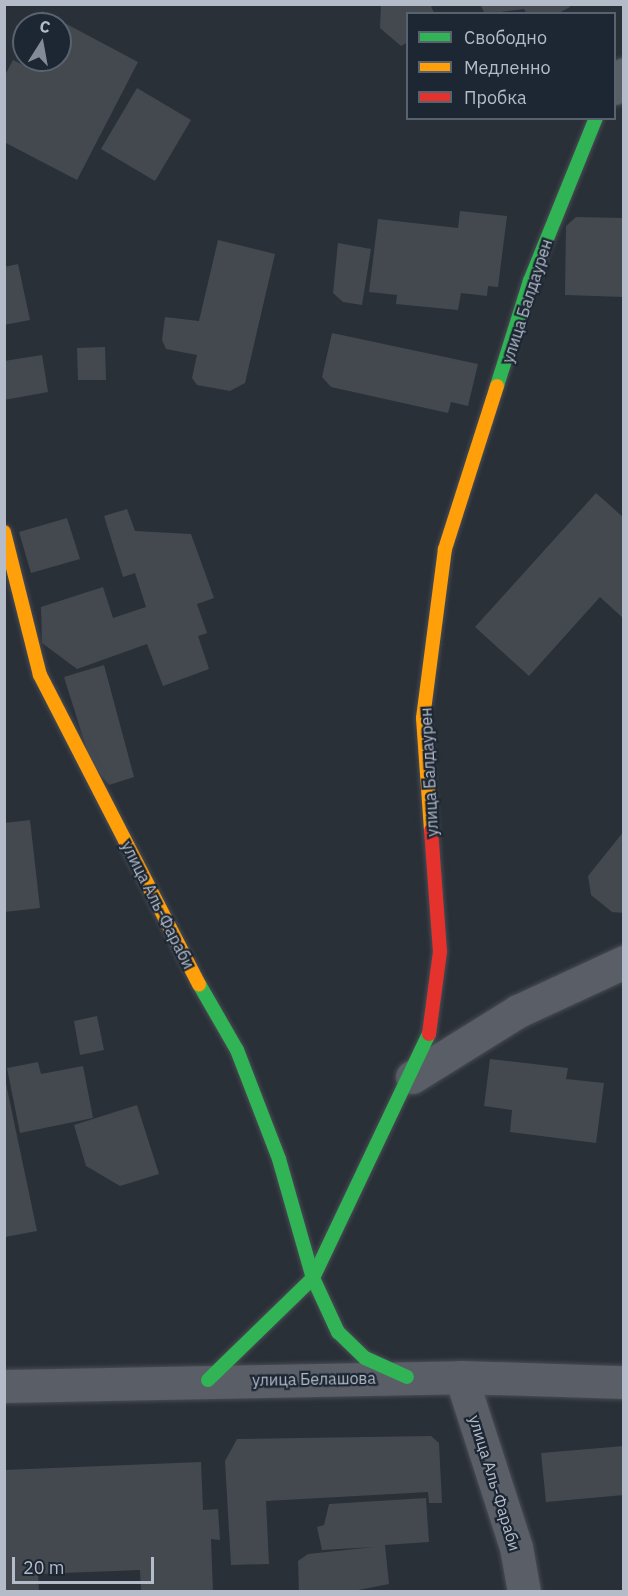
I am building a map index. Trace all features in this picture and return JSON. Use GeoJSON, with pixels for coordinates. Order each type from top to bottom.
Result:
{"type":"FeatureCollection","features":[{"type":"Feature","properties":{"kind":"street","name":"улица Балдаурен"},"geometry":{"type":"LineString","coordinates":[[208,1380],[313,1278],[412,1077],[435,1022],[440,952],[423,718],[445,549],[530,281],[595,120]]}},
{"type":"Feature","properties":{"kind":"street","name":"улица Аль-Фараби"},"geometry":{"type":"LineString","coordinates":[[4,532],[40,675],[172,939],[237,1050],[279,1159],[313,1278],[338,1332],[365,1358],[407,1377]]}},
{"type":"Feature","properties":{"kind":"street"},"geometry":{"type":"LineString","coordinates":[[412,1077],[518,1011],[624,962]]}},
{"type":"Feature","properties":{"kind":"street","name":"улица Белашова"},"geometry":{"type":"LineString","coordinates":[[4,1386],[407,1377],[624,1382]]}},
{"type":"Feature","properties":{"kind":"street","name":"улица Аль-Фараби"},"geometry":{"type":"LineString","coordinates":[[461,1377],[516,1547],[524,1592]]}},
{"type":"Feature","properties":{"kind":"building"},"geometry":{"type":"Polygon","coordinates":[[[381,4],[437,4],[431,7],[434,12],[406,12],[406,43],[401,46],[380,28],[381,4]]]}},
{"type":"Feature","properties":{"kind":"building"},"geometry":{"type":"Polygon","coordinates":[[[480,4],[568,4],[570,7],[561,12],[526,12],[524,9],[484,12],[480,4]]]}},
{"type":"Feature","properties":{"kind":"building"},"geometry":{"type":"Polygon","coordinates":[[[72,27],[138,62],[77,180],[4,142],[4,77],[12,62],[12,72],[72,72],[72,27]]]}},
{"type":"Feature","properties":{"kind":"building"},"geometry":{"type":"Polygon","coordinates":[[[137,88],[191,120],[155,181],[101,149],[137,88]]]}},
{"type":"Feature","properties":{"kind":"building"},"geometry":{"type":"Polygon","coordinates":[[[460,211],[507,216],[498,287],[488,286],[487,296],[461,293],[458,310],[396,304],[397,295],[369,292],[378,219],[458,228],[460,211]]]}},
{"type":"Feature","properties":{"kind":"building"},"geometry":{"type":"Polygon","coordinates":[[[576,217],[624,218],[624,297],[565,295],[566,226],[576,217]]]}},
{"type":"Feature","properties":{"kind":"building"},"geometry":{"type":"Polygon","coordinates":[[[218,240],[275,254],[245,383],[230,391],[197,385],[192,378],[197,355],[166,349],[162,340],[165,317],[199,321],[218,240]]]}},
{"type":"Feature","properties":{"kind":"building"},"geometry":{"type":"Polygon","coordinates":[[[338,243],[371,249],[362,305],[343,302],[333,293],[338,243]]]}},
{"type":"Feature","properties":{"kind":"building"},"geometry":{"type":"Polygon","coordinates":[[[18,264],[30,320],[4,325],[4,267],[18,264]]]}},
{"type":"Feature","properties":{"kind":"building"},"geometry":{"type":"Polygon","coordinates":[[[332,333],[478,364],[468,406],[451,402],[448,413],[331,387],[322,377],[332,333]]]}},
{"type":"Feature","properties":{"kind":"building"},"geometry":{"type":"Polygon","coordinates":[[[105,347],[106,380],[78,380],[77,348],[105,347]]]}},
{"type":"Feature","properties":{"kind":"building"},"geometry":{"type":"Polygon","coordinates":[[[42,355],[48,392],[4,400],[4,361],[42,355]]]}},
{"type":"Feature","properties":{"kind":"building"},"geometry":{"type":"Polygon","coordinates":[[[596,493],[624,518],[624,619],[600,597],[529,676],[475,627],[596,493]]]}},
{"type":"Feature","properties":{"kind":"building"},"geometry":{"type":"Polygon","coordinates":[[[127,509],[135,531],[191,534],[214,598],[197,604],[207,633],[198,636],[209,669],[163,686],[147,644],[77,669],[42,643],[41,607],[103,587],[113,618],[146,607],[135,573],[123,577],[104,516],[127,509]]]}},
{"type":"Feature","properties":{"kind":"building"},"geometry":{"type":"Polygon","coordinates":[[[67,518],[80,559],[31,573],[19,532],[67,518]]]}},
{"type":"Feature","properties":{"kind":"building"},"geometry":{"type":"Polygon","coordinates":[[[104,665],[134,777],[109,785],[91,763],[64,677],[104,665]]]}},
{"type":"Feature","properties":{"kind":"building"},"geometry":{"type":"Polygon","coordinates":[[[30,820],[40,908],[4,912],[4,823],[30,820]]]}},
{"type":"Feature","properties":{"kind":"building"},"geometry":{"type":"Polygon","coordinates":[[[624,831],[624,913],[612,912],[591,895],[588,876],[624,831]]]}},
{"type":"Feature","properties":{"kind":"building"},"geometry":{"type":"Polygon","coordinates":[[[97,1016],[104,1050],[80,1055],[74,1021],[97,1016]]]}},
{"type":"Feature","properties":{"kind":"building"},"geometry":{"type":"Polygon","coordinates":[[[490,1059],[568,1068],[566,1079],[604,1083],[596,1143],[510,1132],[512,1110],[484,1106],[490,1059]]]}},
{"type":"Feature","properties":{"kind":"building"},"geometry":{"type":"Polygon","coordinates":[[[38,1062],[41,1074],[83,1066],[93,1118],[20,1133],[7,1068],[38,1062]]]}},
{"type":"Feature","properties":{"kind":"building"},"geometry":{"type":"Polygon","coordinates":[[[5,1079],[37,1231],[5,1237],[5,1079]]]}},
{"type":"Feature","properties":{"kind":"building"},"geometry":{"type":"Polygon","coordinates":[[[137,1105],[159,1174],[120,1186],[86,1166],[74,1125],[137,1105]]]}},
{"type":"Feature","properties":{"kind":"building"},"geometry":{"type":"Polygon","coordinates":[[[431,1436],[439,1443],[442,1503],[429,1503],[428,1492],[266,1501],[269,1564],[231,1565],[225,1461],[237,1439],[431,1436]]]}},
{"type":"Feature","properties":{"kind":"building"},"geometry":{"type":"Polygon","coordinates":[[[624,1446],[624,1495],[546,1502],[541,1453],[624,1446]]]}},
{"type":"Feature","properties":{"kind":"building"},"geometry":{"type":"Polygon","coordinates":[[[201,1462],[203,1510],[218,1509],[220,1540],[211,1539],[213,1592],[141,1592],[140,1570],[38,1574],[39,1592],[4,1592],[4,1470],[201,1462]]]}},
{"type":"Feature","properties":{"kind":"building"},"geometry":{"type":"Polygon","coordinates":[[[426,1498],[429,1542],[385,1545],[389,1584],[348,1592],[299,1592],[298,1561],[308,1554],[374,1547],[322,1550],[317,1527],[324,1525],[329,1504],[426,1498]]]}},
{"type":"Feature","properties":{"kind":"traffic: fast"},"geometry":{"type":"LineString","coordinates":[[497,386],[530,281],[595,120]]}},
{"type":"Feature","properties":{"kind":"traffic: fast"},"geometry":{"type":"LineString","coordinates":[[199,984],[237,1050],[279,1159],[313,1278],[338,1332],[365,1358],[407,1377]]}},
{"type":"Feature","properties":{"kind":"traffic: fast"},"geometry":{"type":"LineString","coordinates":[[208,1380],[313,1278],[429,1034]]}},
{"type":"Feature","properties":{"kind":"traffic: slow"},"geometry":{"type":"LineString","coordinates":[[431,830],[423,718],[445,549],[497,386]]}},
{"type":"Feature","properties":{"kind":"traffic: slow"},"geometry":{"type":"LineString","coordinates":[[4,532],[40,675],[199,984]]}},
{"type":"Feature","properties":{"kind":"traffic: jam"},"geometry":{"type":"LineString","coordinates":[[429,1034],[440,952],[431,830]]}}]}
